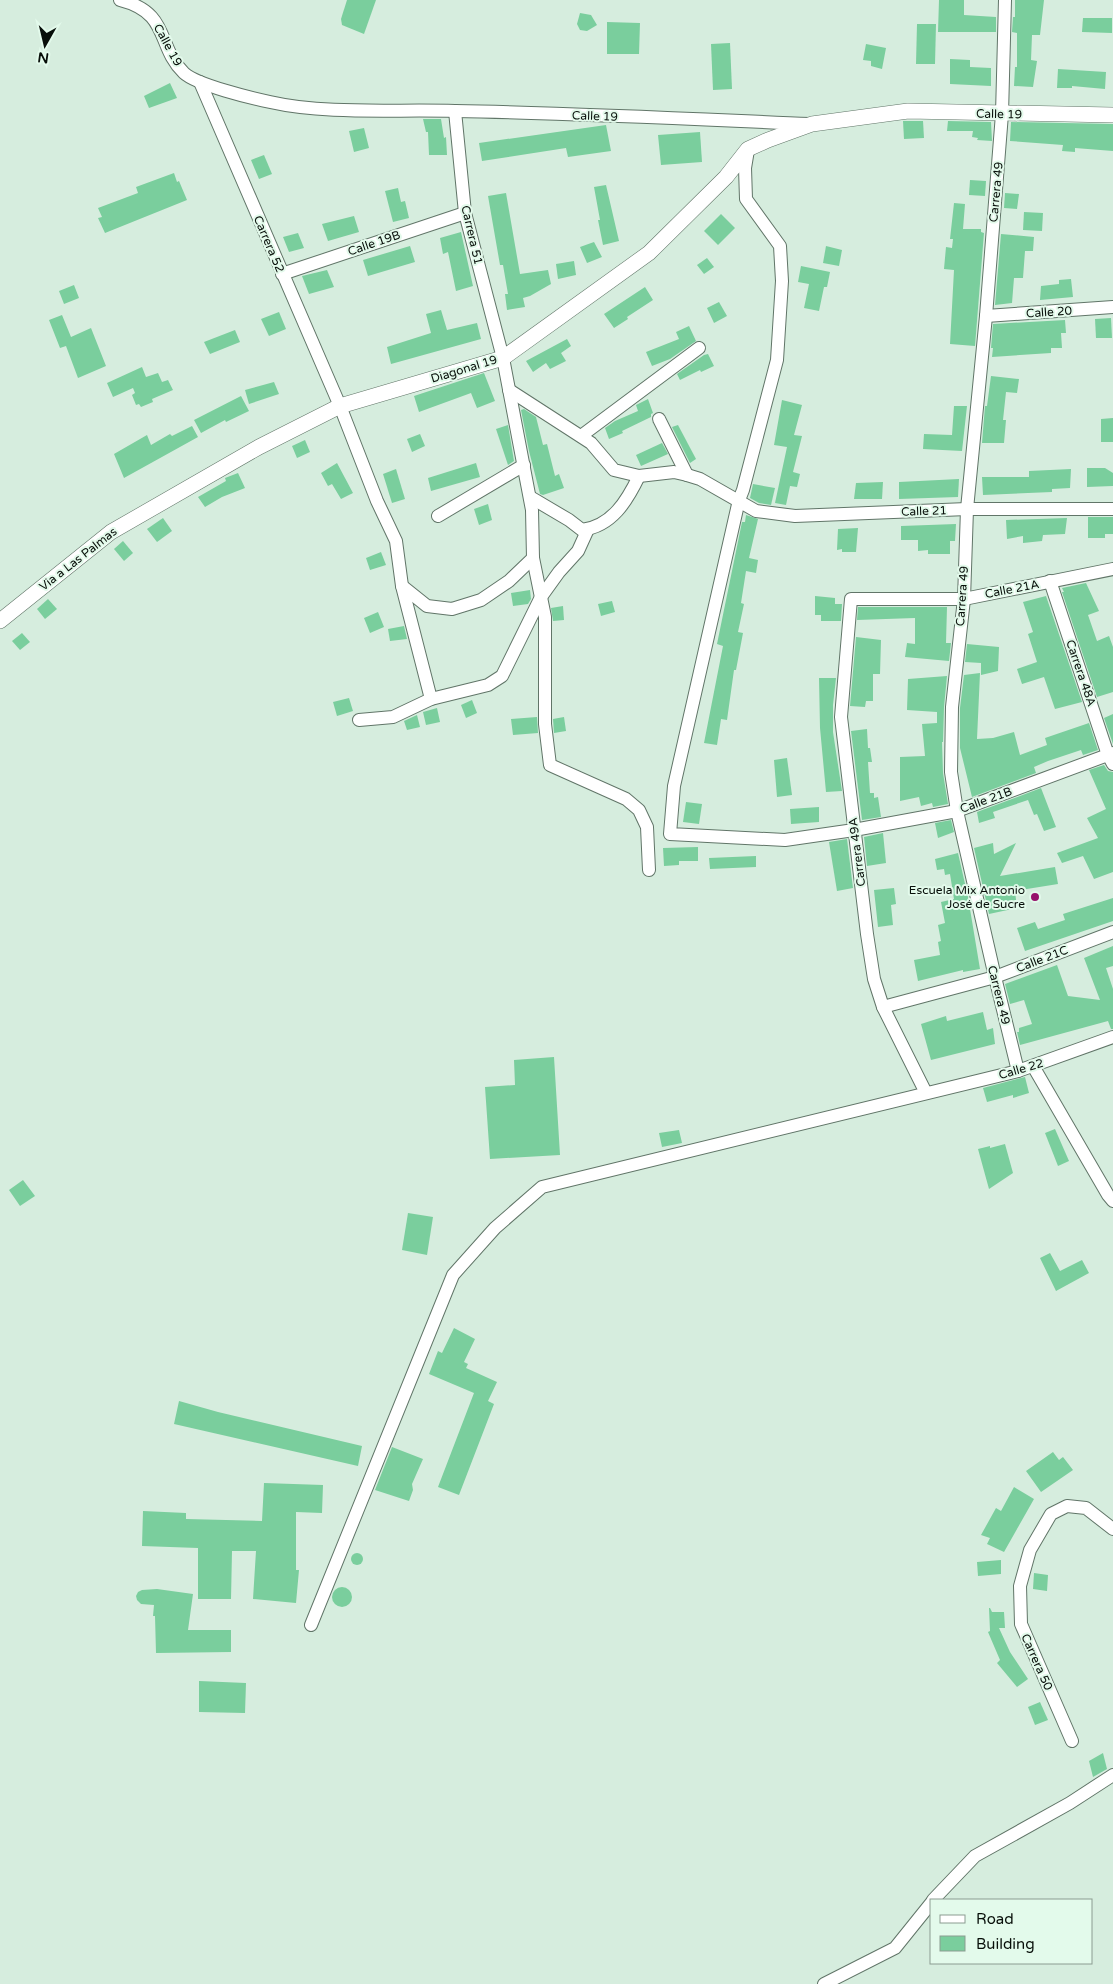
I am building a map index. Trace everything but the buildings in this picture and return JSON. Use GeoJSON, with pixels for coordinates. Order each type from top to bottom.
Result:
{"type":"FeatureCollection","features":[{"type":"Feature","properties":{"kind":"street","name":"Calle 19"},"geometry":{"type":"LineString","coordinates":[[120,0],[139,8],[157,22],[176,64],[189,77],[200,82],[271,102],[330,110],[455,110],[812,124],[908,111],[1113,116]]}},
{"type":"Feature","properties":{"kind":"street","name":"Carrera 49"},"geometry":{"type":"LineString","coordinates":[[1005,0],[1002,114],[986,316],[966,509],[964,599],[952,707],[951,772],[957,810],[994,977],[1018,1071]]}},
{"type":"Feature","properties":{"kind":"street","name":"Carrera 52"},"geometry":{"type":"LineString","coordinates":[[200,82],[340,406],[377,501],[396,541],[402,586],[431,698]]}},
{"type":"Feature","properties":{"kind":"street","name":"Carrera 51"},"geometry":{"type":"LineString","coordinates":[[455,110],[465,213],[502,358],[532,510],[533,558],[545,617],[546,724],[550,764],[626,799],[639,810],[647,828],[649,870]]}},
{"type":"Feature","properties":{"kind":"street"},"geometry":{"type":"LineString","coordinates":[[739,500],[777,360],[782,281],[780,246],[746,199],[745,168],[748,149],[812,124]]}},
{"type":"Feature","properties":{"kind":"street","name":"Diagonal 19"},"geometry":{"type":"LineString","coordinates":[[186,489],[259,447],[340,406],[502,358],[649,253],[726,177],[748,149]]}},
{"type":"Feature","properties":{"kind":"street","name":"Calle 19B"},"geometry":{"type":"LineString","coordinates":[[282,274],[465,213]]}},
{"type":"Feature","properties":{"kind":"street","name":"Calle 20"},"geometry":{"type":"LineString","coordinates":[[986,316],[1113,307]]}},
{"type":"Feature","properties":{"kind":"street"},"geometry":{"type":"LineString","coordinates":[[581,436],[699,348]]}},
{"type":"Feature","properties":{"kind":"street"},"geometry":{"type":"LineString","coordinates":[[509,390],[591,443],[614,470],[639,476],[674,472],[687,474]]}},
{"type":"Feature","properties":{"kind":"street"},"geometry":{"type":"LineString","coordinates":[[659,419],[687,474]]}},
{"type":"Feature","properties":{"kind":"street"},"geometry":{"type":"LineString","coordinates":[[438,516],[524,465]]}},
{"type":"Feature","properties":{"kind":"street","name":"Calle 21"},"geometry":{"type":"LineString","coordinates":[[687,474],[700,479],[756,511],[795,516],[966,509],[1113,509]]}},
{"type":"Feature","properties":{"kind":"street"},"geometry":{"type":"LineString","coordinates":[[530,497],[563,516],[582,530],[595,528],[614,514],[631,493],[639,476]]}},
{"type":"Feature","properties":{"kind":"street","name":"Via a Las Palmas"},"geometry":{"type":"LineString","coordinates":[[0,621],[111,532],[186,489]]}},
{"type":"Feature","properties":{"kind":"street","name":"Calle 21B"},"geometry":{"type":"LineString","coordinates":[[739,500],[674,786],[670,834],[785,840],[854,830],[957,810],[1111,757]]}},
{"type":"Feature","properties":{"kind":"street"},"geometry":{"type":"LineString","coordinates":[[359,720],[394,717],[431,698],[488,685],[502,676],[541,597],[558,572],[578,551],[588,529]]}},
{"type":"Feature","properties":{"kind":"street"},"geometry":{"type":"LineString","coordinates":[[402,586],[427,606],[452,609],[481,600],[509,581],[533,558]]}},
{"type":"Feature","properties":{"kind":"street","name":"Calle 21A"},"geometry":{"type":"LineString","coordinates":[[850,599],[964,599],[1113,569]]}},
{"type":"Feature","properties":{"kind":"street","name":"Carrera 48A"},"geometry":{"type":"LineString","coordinates":[[1050,581],[1111,757]]}},
{"type":"Feature","properties":{"kind":"street","name":"Carrera 49A"},"geometry":{"type":"LineString","coordinates":[[850,599],[841,717],[874,979],[883,1007],[926,1093]]}},
{"type":"Feature","properties":{"kind":"street","name":"Calle 21C"},"geometry":{"type":"LineString","coordinates":[[883,1007],[994,977],[1113,932]]}},
{"type":"Feature","properties":{"kind":"street","name":"Calle 22"},"geometry":{"type":"LineString","coordinates":[[311,1625],[453,1275],[495,1228],[542,1187],[1018,1071],[1113,1037]]}},
{"type":"Feature","properties":{"kind":"street"},"geometry":{"type":"LineString","coordinates":[[1033,1066],[1111,1195]]}},
{"type":"Feature","properties":{"kind":"street","name":"Carrera 50"},"geometry":{"type":"LineString","coordinates":[[1072,1741],[1021,1624],[1020,1586],[1030,1550],[1051,1514],[1067,1506],[1086,1508],[1113,1529]]}},
{"type":"Feature","properties":{"kind":"street"},"geometry":{"type":"LineString","coordinates":[[934,1899],[975,1856],[1070,1803],[1113,1775]]}},
{"type":"Feature","properties":{"kind":"street"},"geometry":{"type":"LineString","coordinates":[[824,1984],[895,1948],[930,1904]]}},
{"type":"Feature","properties":{"kind":"place","name":"Escuela Mix Antonio José de Sucre"},"geometry":{"type":"Point","coordinates":[1035,897]}}]}
